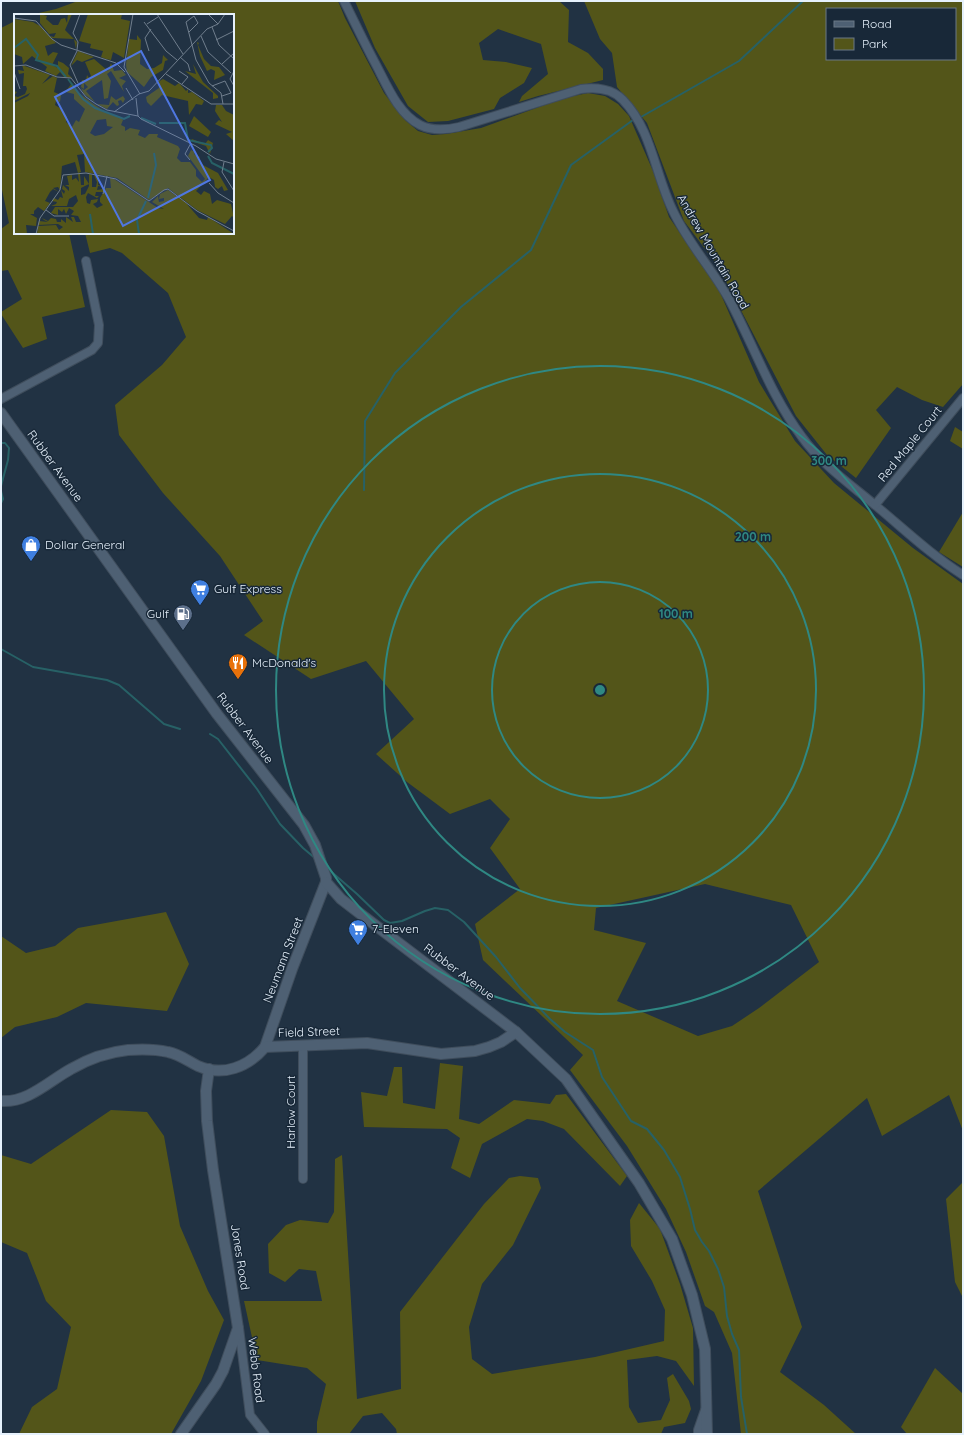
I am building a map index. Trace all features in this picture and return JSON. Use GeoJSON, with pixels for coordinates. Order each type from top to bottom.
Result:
{"type":"FeatureCollection","features":[{"type":"Feature","properties":{"kind":"street","name":"Andrew Mountain Road"},"geometry":{"type":"LineString","coordinates":[[344,1],[395,100],[408,116],[420,125],[438,130],[459,127],[581,89],[592,88],[607,90],[622,99],[633,113],[648,140],[675,215],[729,300],[768,380],[794,425],[808,445],[875,505],[930,551],[963,575]]}},
{"type":"Feature","properties":{"kind":"street"},"geometry":{"type":"LineString","coordinates":[[1,399],[92,350],[98,343],[99,325],[86,262]]}},
{"type":"Feature","properties":{"kind":"street","name":"Red Maple Court"},"geometry":{"type":"LineString","coordinates":[[875,505],[963,398]]}},
{"type":"Feature","properties":{"kind":"street","name":"Rubber Avenue"},"geometry":{"type":"LineString","coordinates":[[1,413],[217,714],[304,825],[315,845],[326,880],[341,899],[516,1032],[566,1079],[639,1183],[672,1239],[692,1295],[705,1349],[707,1434]]}},
{"type":"Feature","properties":{"kind":"street","name":"Neumann Street"},"geometry":{"type":"LineString","coordinates":[[265,1047],[292,969],[326,880]]}},
{"type":"Feature","properties":{"kind":"street","name":"Field Street"},"geometry":{"type":"LineString","coordinates":[[1,1100],[10,1101],[31,1095],[71,1069],[91,1059],[128,1050],[168,1052],[200,1066],[221,1071],[239,1067],[248,1063],[265,1047],[367,1043],[441,1054],[475,1051],[489,1047],[501,1042],[516,1032]]}},
{"type":"Feature","properties":{"kind":"street","name":"Harlow Court"},"geometry":{"type":"LineString","coordinates":[[303,1045],[303,1179]]}},
{"type":"Feature","properties":{"kind":"street","name":"Jones Road"},"geometry":{"type":"LineString","coordinates":[[181,1434],[216,1384],[223,1371],[238,1328],[213,1170],[207,1121],[206,1091],[209,1069]]}},
{"type":"Feature","properties":{"kind":"street","name":"Webb Road"},"geometry":{"type":"LineString","coordinates":[[238,1328],[250,1415],[265,1434]]}},
{"type":"Feature","properties":{"kind":"street"},"geometry":{"type":"LineString","coordinates":[[698,1434],[698,1430],[706,1409]]}},
{"type":"Feature","properties":{"kind":"green space"},"geometry":{"type":"Polygon","coordinates":[[[78,1],[338,1],[345,18],[384,93],[405,120],[418,131],[432,135],[481,128],[564,98],[588,93],[605,96],[618,104],[629,116],[653,171],[669,217],[719,290],[759,382],[795,441],[834,483],[913,548],[963,584],[963,1131],[949,1095],[882,1136],[867,1098],[758,1191],[802,1327],[780,1372],[824,1405],[856,1434],[741,1434],[732,1353],[714,1312],[705,1306],[686,1252],[666,1209],[627,1146],[570,1070],[583,1055],[483,960],[475,924],[520,889],[490,848],[510,819],[490,799],[450,814],[407,782],[376,754],[414,719],[366,661],[311,679],[244,635],[263,621],[220,556],[163,493],[119,435],[115,405],[162,365],[186,337],[168,293],[122,253],[110,248],[90,253],[85,234],[234,234],[234,14],[34,14],[56,9],[78,1]],[[705,884],[596,908],[594,930],[646,943],[617,1001],[698,1036],[732,1026],[759,1008],[819,962],[791,905],[705,884]]]}},
{"type":"Feature","properties":{"kind":"green space"},"geometry":{"type":"Polygon","coordinates":[[[355,1],[559,1],[569,10],[568,42],[588,53],[603,69],[603,80],[519,102],[522,96],[548,74],[541,44],[498,29],[479,43],[483,60],[506,62],[532,68],[524,83],[500,98],[494,109],[448,121],[428,122],[408,106],[375,48],[355,1]]]}},
{"type":"Feature","properties":{"kind":"green space"},"geometry":{"type":"Polygon","coordinates":[[[584,1],[963,1],[963,384],[943,407],[922,400],[897,387],[876,410],[891,428],[856,478],[827,455],[796,416],[718,266],[684,221],[647,123],[617,87],[612,53],[600,39],[584,1]]]}},
{"type":"Feature","properties":{"kind":"green space"},"geometry":{"type":"Polygon","coordinates":[[[14,22],[14,234],[69,234],[85,307],[42,317],[47,339],[23,348],[1,314],[1,312],[22,299],[8,270],[1,271],[1,229],[9,223],[1,185],[1,28],[14,22]]]}},
{"type":"Feature","properties":{"kind":"green space"},"geometry":{"type":"Polygon","coordinates":[[[955,427],[963,432],[963,449],[950,441],[955,427]]]}},
{"type":"Feature","properties":{"kind":"green space"},"geometry":{"type":"Polygon","coordinates":[[[963,512],[963,567],[939,552],[963,512]]]}},
{"type":"Feature","properties":{"kind":"green space"},"geometry":{"type":"Polygon","coordinates":[[[166,912],[189,964],[167,1011],[86,1003],[57,1017],[15,1027],[1,1038],[1,936],[26,953],[55,946],[78,928],[166,912]]]}},
{"type":"Feature","properties":{"kind":"green space"},"geometry":{"type":"Polygon","coordinates":[[[440,1063],[463,1066],[459,1119],[479,1124],[514,1100],[550,1104],[556,1095],[566,1094],[627,1176],[620,1186],[564,1129],[543,1121],[527,1119],[482,1144],[470,1178],[451,1168],[460,1138],[447,1129],[364,1127],[361,1092],[387,1096],[394,1067],[402,1067],[403,1103],[435,1109],[440,1063]]]}},
{"type":"Feature","properties":{"kind":"green space"},"geometry":{"type":"Polygon","coordinates":[[[111,1110],[147,1112],[164,1136],[180,1226],[208,1291],[224,1320],[201,1381],[171,1434],[19,1434],[32,1407],[57,1389],[71,1327],[46,1301],[27,1253],[1,1242],[1,1155],[31,1164],[111,1110]]]}},
{"type":"Feature","properties":{"kind":"green space"},"geometry":{"type":"Polygon","coordinates":[[[342,1155],[357,1399],[401,1389],[400,1312],[484,1204],[509,1178],[520,1176],[538,1178],[541,1188],[513,1245],[482,1284],[469,1327],[472,1359],[492,1374],[595,1357],[664,1341],[665,1310],[652,1281],[631,1246],[630,1220],[639,1203],[660,1229],[680,1284],[693,1328],[694,1386],[676,1361],[657,1356],[627,1360],[629,1407],[638,1423],[661,1420],[670,1400],[667,1378],[673,1374],[689,1401],[691,1409],[685,1423],[664,1427],[661,1434],[397,1434],[396,1429],[382,1413],[363,1416],[349,1434],[317,1434],[317,1422],[326,1384],[307,1368],[257,1360],[244,1301],[322,1301],[316,1271],[299,1269],[285,1282],[269,1273],[268,1244],[286,1225],[300,1220],[328,1223],[334,1212],[335,1159],[342,1155]]]}},
{"type":"Feature","properties":{"kind":"green space"},"geometry":{"type":"Polygon","coordinates":[[[963,1182],[963,1298],[955,1282],[946,1199],[963,1182]]]}},
{"type":"Feature","properties":{"kind":"green space"},"geometry":{"type":"Polygon","coordinates":[[[935,1368],[963,1394],[963,1434],[907,1434],[901,1427],[935,1368]]]}},
{"type":"Feature","properties":{"kind":"waterway"},"geometry":{"type":"LineString","coordinates":[[641,117],[739,61],[803,1]]}},
{"type":"Feature","properties":{"kind":"waterway"},"geometry":{"type":"LineString","coordinates":[[364,490],[365,421],[395,373],[461,307],[531,250],[571,165],[633,120]]}},
{"type":"Feature","properties":{"kind":"waterway"},"geometry":{"type":"LineString","coordinates":[[1,443],[5,443],[9,448],[8,460],[1,486]]}},
{"type":"Feature","properties":{"kind":"waterway"},"geometry":{"type":"LineString","coordinates":[[1,491],[3,499],[1,503]]}},
{"type":"Feature","properties":{"kind":"waterway"},"geometry":{"type":"LineString","coordinates":[[1,649],[33,667],[107,680],[119,685],[164,724],[180,729]]}},
{"type":"Feature","properties":{"kind":"waterway"},"geometry":{"type":"LineString","coordinates":[[210,734],[218,739],[257,789],[280,824],[316,859]]}},
{"type":"Feature","properties":{"kind":"waterway"},"geometry":{"type":"LineString","coordinates":[[327,868],[384,920],[390,923],[402,921],[435,908],[448,910],[464,922],[496,957],[520,988],[550,1019],[565,1032],[593,1050],[602,1077],[631,1121],[647,1129],[664,1150],[680,1177],[695,1230],[709,1251],[718,1269],[724,1287],[727,1316],[732,1334],[739,1350],[741,1397],[747,1434]]}},
{"type":"Feature","properties":{"kind":"place","name":"Dollar General"},"geometry":{"type":"Point","coordinates":[31,562]}},
{"type":"Feature","properties":{"kind":"place","name":"Gulf Express"},"geometry":{"type":"Point","coordinates":[200,606]}},
{"type":"Feature","properties":{"kind":"place","name":"Gulf"},"geometry":{"type":"Point","coordinates":[183,631]}},
{"type":"Feature","properties":{"kind":"place","name":"McDonald's"},"geometry":{"type":"Point","coordinates":[238,680]}},
{"type":"Feature","properties":{"kind":"place","name":"7-Eleven"},"geometry":{"type":"Point","coordinates":[358,946]}}]}
